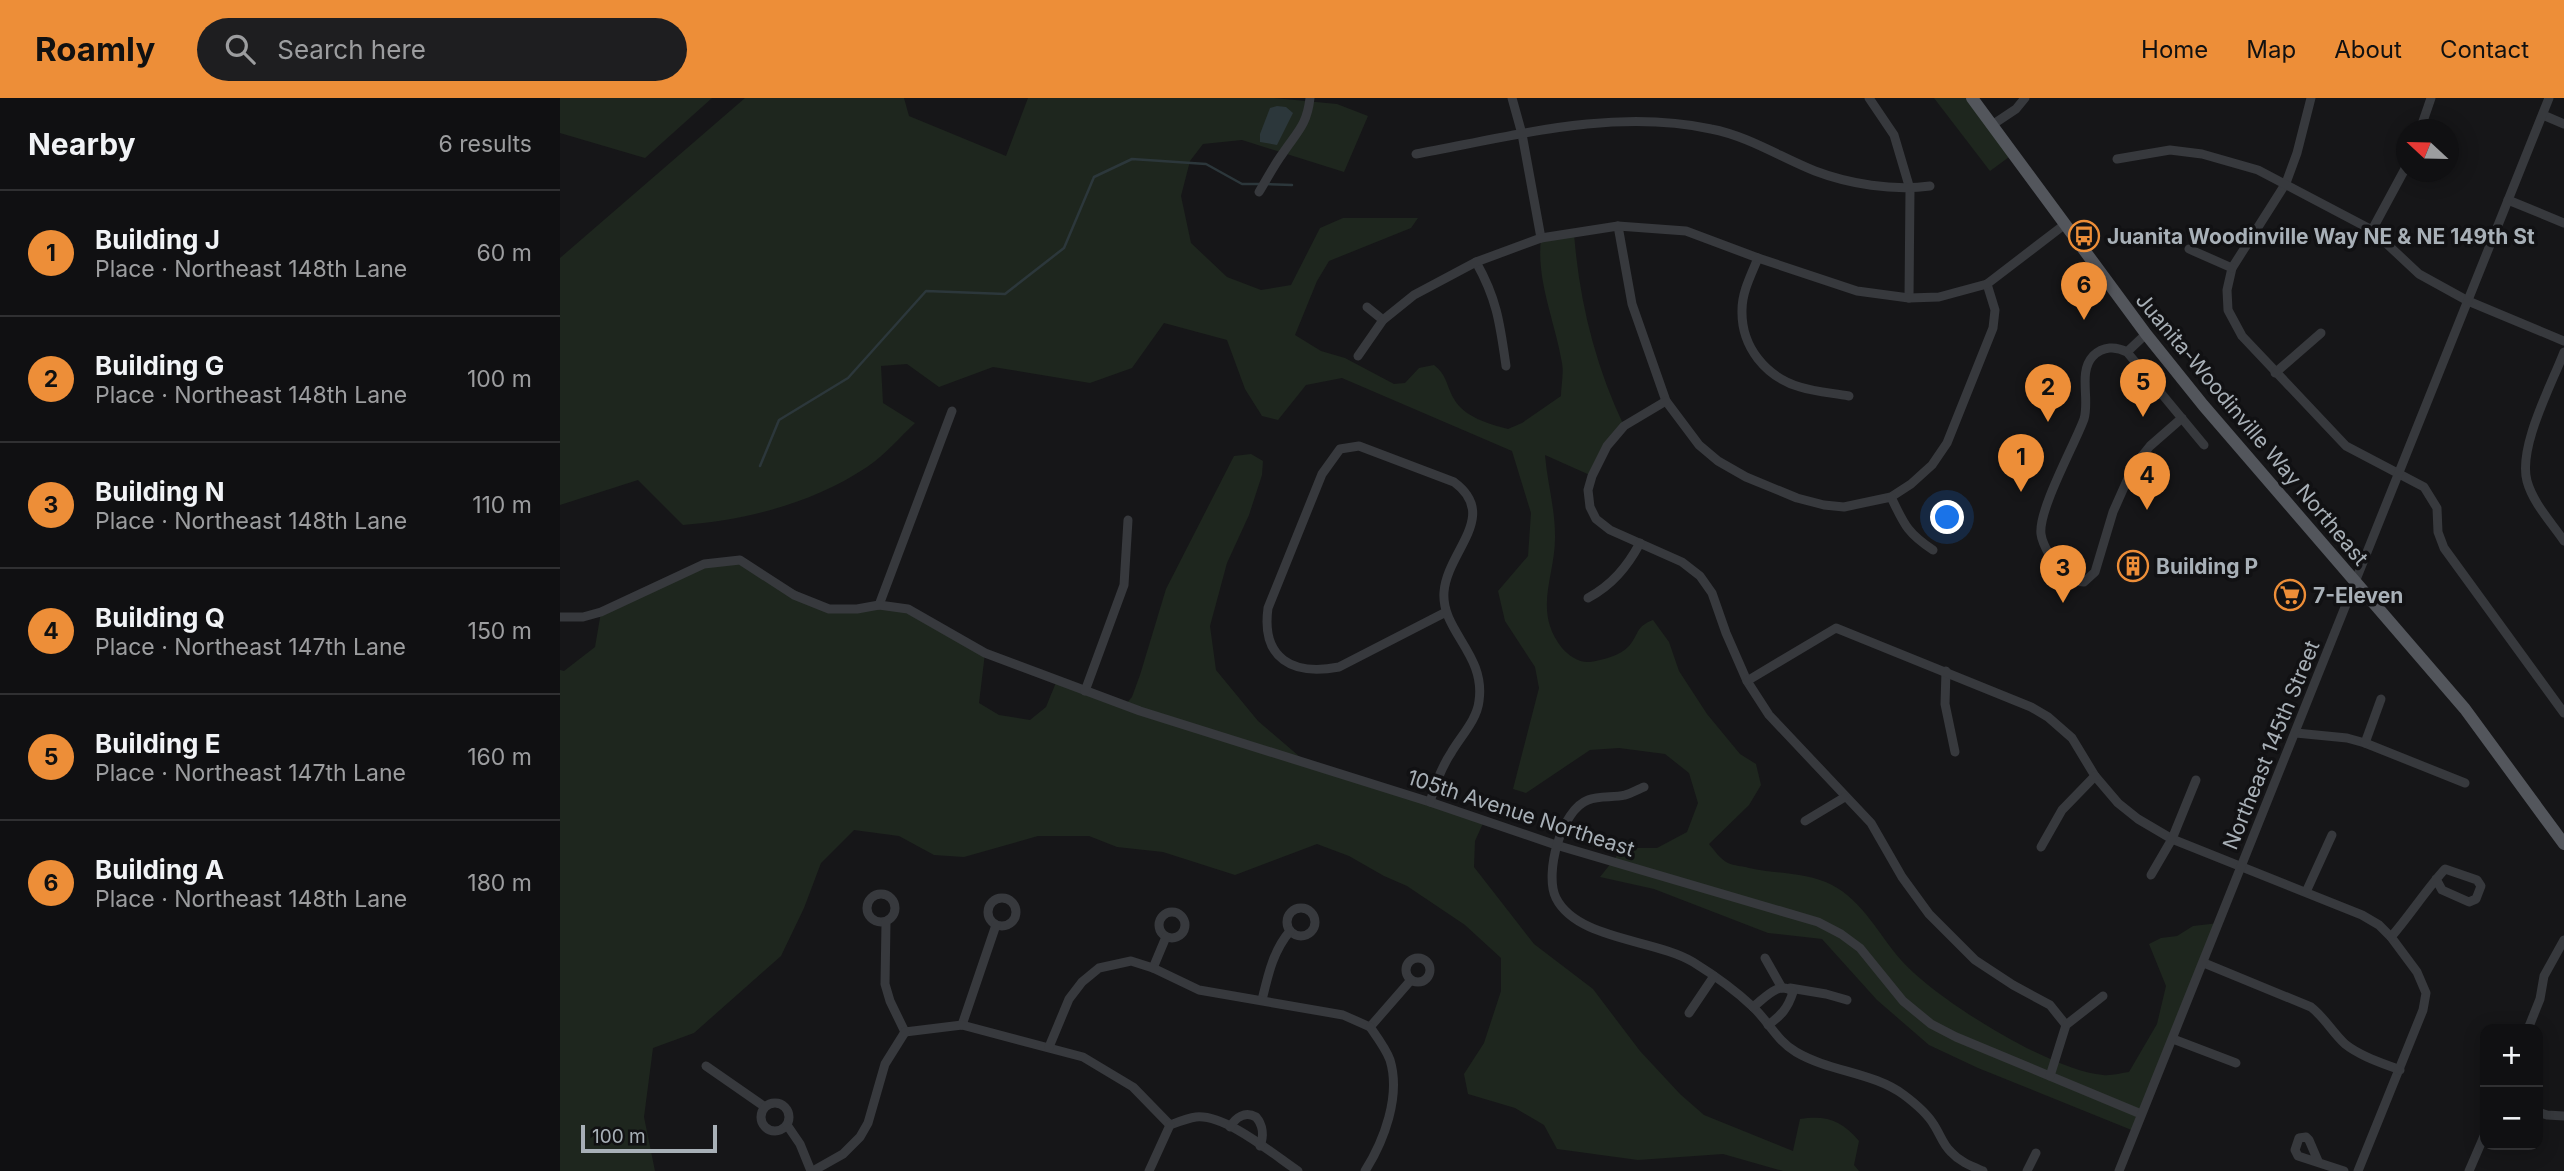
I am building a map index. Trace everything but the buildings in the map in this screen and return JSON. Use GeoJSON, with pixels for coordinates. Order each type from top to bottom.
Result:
{"type":"FeatureCollection","features":[{"type":"Feature","properties":{"kind":"main road","name":"Juanita-Woodinville Way Northeast"},"geometry":{"type":"LineString","coordinates":[[1972,98],[2146,334],[2203,405],[2465,709],[2564,844]]}},
{"type":"Feature","properties":{"kind":"street"},"geometry":{"type":"LineString","coordinates":[[1259,192],[1283,152],[1301,130],[1308,113],[1310,98]]}},
{"type":"Feature","properties":{"kind":"street"},"geometry":{"type":"LineString","coordinates":[[1512,98],[1522,134],[1541,238]]}},
{"type":"Feature","properties":{"kind":"street"},"geometry":{"type":"LineString","coordinates":[[1869,98],[1894,135],[1910,189],[1909,298]]}},
{"type":"Feature","properties":{"kind":"street"},"geometry":{"type":"LineString","coordinates":[[1992,125],[2016,109],[2025,98]]}},
{"type":"Feature","properties":{"kind":"street"},"geometry":{"type":"LineString","coordinates":[[2311,98],[2286,183],[2232,268],[2227,290],[2228,310],[2242,336],[2346,446],[2424,487],[2437,508],[2438,532],[2444,548],[2564,713]]}},
{"type":"Feature","properties":{"kind":"street"},"geometry":{"type":"LineString","coordinates":[[2424,119],[2431,98]]}},
{"type":"Feature","properties":{"kind":"street","name":"Northeast 145th Street"},"geometry":{"type":"LineString","coordinates":[[2119,1171],[2549,98]]}},
{"type":"Feature","properties":{"kind":"street"},"geometry":{"type":"LineString","coordinates":[[2543,115],[2564,124]]}},
{"type":"Feature","properties":{"kind":"street"},"geometry":{"type":"LineString","coordinates":[[1416,154],[1604,121],[1668,122],[1731,134],[1815,171],[1843,180],[1910,189],[1930,186]]}},
{"type":"Feature","properties":{"kind":"street"},"geometry":{"type":"LineString","coordinates":[[2117,159],[2170,150],[2202,154],[2258,170],[2372,230],[2419,274],[2468,300],[2564,341]]}},
{"type":"Feature","properties":{"kind":"street"},"geometry":{"type":"LineString","coordinates":[[2372,230],[2398,182]]}},
{"type":"Feature","properties":{"kind":"street"},"geometry":{"type":"LineString","coordinates":[[2508,200],[2564,223]]}},
{"type":"Feature","properties":{"kind":"street"},"geometry":{"type":"LineString","coordinates":[[1358,355],[1383,320],[1414,295],[1476,262],[1541,238],[1618,226],[1686,230],[1758,258],[1857,291],[1909,298],[1939,297],[1987,284],[2064,225]]}},
{"type":"Feature","properties":{"kind":"street"},"geometry":{"type":"LineString","coordinates":[[1618,226],[1632,304],[1666,401],[1699,445],[1718,461],[1746,477],[1797,498],[1824,505],[1844,507],[1891,497],[1911,484],[1931,465],[1947,443],[1993,328],[1995,310],[1987,284]]}},
{"type":"Feature","properties":{"kind":"street"},"geometry":{"type":"LineString","coordinates":[[2189,249],[2232,268]]}},
{"type":"Feature","properties":{"kind":"street"},"geometry":{"type":"LineString","coordinates":[[1758,258],[1745,291],[1742,311],[1744,331],[1753,353],[1766,369],[1781,380],[1801,388],[1849,396]]}},
{"type":"Feature","properties":{"kind":"street"},"geometry":{"type":"LineString","coordinates":[[1476,262],[1499,312],[1506,366]]}},
{"type":"Feature","properties":{"kind":"street"},"geometry":{"type":"LineString","coordinates":[[1367,307],[1383,320]]}},
{"type":"Feature","properties":{"kind":"street"},"geometry":{"type":"LineString","coordinates":[[2275,373],[2321,333]]}},
{"type":"Feature","properties":{"kind":"street"},"geometry":{"type":"LineString","coordinates":[[2127,352],[2146,334]]}},
{"type":"Feature","properties":{"kind":"street"},"geometry":{"type":"LineString","coordinates":[[2182,418],[2150,446],[2133,467],[2113,512],[2095,572],[2084,582],[2066,577],[2055,565],[2040,529],[2084,418],[2089,362],[2100,352],[2115,347],[2127,352],[2182,418],[2204,445]]}},
{"type":"Feature","properties":{"kind":"street"},"geometry":{"type":"LineString","coordinates":[[2564,352],[2526,449],[2527,482],[2535,500],[2564,541]]}},
{"type":"Feature","properties":{"kind":"street"},"geometry":{"type":"LineString","coordinates":[[1666,401],[1624,426],[1607,446],[1588,490],[1590,507],[1596,519],[1610,530],[1682,562],[1700,576],[1712,593],[1747,681],[1769,715],[1871,823],[1902,877],[1929,914],[1975,960],[2050,1005],[2066,1025]]}},
{"type":"Feature","properties":{"kind":"street"},"geometry":{"type":"LineString","coordinates":[[879,605],[952,411]]}},
{"type":"Feature","properties":{"kind":"street"},"geometry":{"type":"LineString","coordinates":[[1430,802],[1442,770],[1479,706],[1480,679],[1446,612],[1444,593],[1448,573],[1470,529],[1474,515],[1471,499],[1466,491],[1454,482],[1359,446],[1340,449],[1322,474],[1268,608],[1268,639],[1274,650],[1293,667],[1325,670],[1339,667],[1446,612]]}},
{"type":"Feature","properties":{"kind":"street"},"geometry":{"type":"LineString","coordinates":[[1891,497],[1905,528],[1933,550]]}},
{"type":"Feature","properties":{"kind":"street"},"geometry":{"type":"LineString","coordinates":[[1085,691],[1124,585],[1128,520]]}},
{"type":"Feature","properties":{"kind":"street"},"geometry":{"type":"LineString","coordinates":[[1588,598],[1601,592],[1614,580],[1640,543]]}},
{"type":"Feature","properties":{"kind":"street","name":"105th Avenue Northeast"},"geometry":{"type":"LineString","coordinates":[[560,617],[583,617],[601,612],[704,565],[740,560],[793,595],[829,609],[857,609],[879,605],[908,609],[985,653],[1153,715],[1430,802],[1556,845],[1818,922],[1860,948],[1903,1001],[1931,1024],[1956,1037],[2141,1114]]}},
{"type":"Feature","properties":{"kind":"street"},"geometry":{"type":"LineString","coordinates":[[1747,681],[1836,628],[2031,707],[2048,717],[2072,738],[2095,776],[2118,803],[2138,819],[2172,839],[2362,915],[2379,925],[2417,972],[2426,993],[2423,1010],[2358,1171]]}},
{"type":"Feature","properties":{"kind":"street"},"geometry":{"type":"LineString","coordinates":[[1946,671],[1945,704],[1955,752]]}},
{"type":"Feature","properties":{"kind":"street"},"geometry":{"type":"LineString","coordinates":[[2365,743],[2381,699]]}},
{"type":"Feature","properties":{"kind":"street"},"geometry":{"type":"LineString","coordinates":[[2296,733],[2347,738],[2365,743],[2465,783]]}},
{"type":"Feature","properties":{"kind":"street"},"geometry":{"type":"LineString","coordinates":[[2041,846],[2062,810],[2095,776]]}},
{"type":"Feature","properties":{"kind":"street"},"geometry":{"type":"LineString","coordinates":[[2151,874],[2172,839],[2196,780]]}},
{"type":"Feature","properties":{"kind":"street"},"geometry":{"type":"LineString","coordinates":[[1644,787],[1625,795],[1604,796],[1580,804],[1556,845],[1550,881],[1557,899],[1569,915],[1585,925],[1690,960],[1754,1007],[1779,1040],[1813,1061],[1884,1083],[1901,1093],[1917,1105],[1932,1122],[1948,1150],[1963,1163],[1983,1171]]}},
{"type":"Feature","properties":{"kind":"street"},"geometry":{"type":"LineString","coordinates":[[1805,821],[1845,797]]}},
{"type":"Feature","properties":{"kind":"street"},"geometry":{"type":"LineString","coordinates":[[2306,892],[2332,835]]}},
{"type":"Feature","properties":{"kind":"street"},"geometry":{"type":"LineString","coordinates":[[2391,937],[2419,905],[2436,879],[2445,869],[2477,880],[2481,886],[2476,899],[2469,902],[2442,890],[2436,879]]}},
{"type":"Feature","properties":{"kind":"street"},"geometry":{"type":"LineString","coordinates":[[886,922],[885,984],[890,1002],[905,1032]]}},
{"type":"Feature","properties":{"kind":"street"},"geometry":{"type":"LineString","coordinates":[[962,1026],[996,925]]}},
{"type":"Feature","properties":{"kind":"street"},"geometry":{"type":"LineString","coordinates":[[1262,1000],[1268,972],[1279,944],[1290,931]]}},
{"type":"Feature","properties":{"kind":"street"},"geometry":{"type":"LineString","coordinates":[[1153,968],[1166,937]]}},
{"type":"Feature","properties":{"kind":"street"},"geometry":{"type":"LineString","coordinates":[[2530,1024],[2540,999],[2544,976],[2564,940]]}},
{"type":"Feature","properties":{"kind":"street"},"geometry":{"type":"LineString","coordinates":[[1765,958],[1785,988],[1793,992],[1790,1004],[1781,1016],[1768,1025]]}},
{"type":"Feature","properties":{"kind":"street"},"geometry":{"type":"LineString","coordinates":[[1049,1047],[1069,999],[1082,982],[1099,968],[1131,961],[1153,968],[1199,990],[1343,1016],[1370,1027],[1390,1059],[1394,1083],[1382,1140],[1365,1171]]}},
{"type":"Feature","properties":{"kind":"street"},"geometry":{"type":"LineString","coordinates":[[2204,963],[2311,1007],[2324,1016],[2345,1044],[2400,1070]]}},
{"type":"Feature","properties":{"kind":"street"},"geometry":{"type":"LineString","coordinates":[[1689,1013],[1714,976]]}},
{"type":"Feature","properties":{"kind":"street"},"geometry":{"type":"LineString","coordinates":[[1370,1027],[1411,980]]}},
{"type":"Feature","properties":{"kind":"street"},"geometry":{"type":"LineString","coordinates":[[1754,1007],[1770,993],[1785,988],[1847,1000]]}},
{"type":"Feature","properties":{"kind":"street"},"geometry":{"type":"LineString","coordinates":[[2050,1076],[2066,1025],[2104,996]]}},
{"type":"Feature","properties":{"kind":"street"},"geometry":{"type":"LineString","coordinates":[[905,1032],[962,1026],[1083,1057],[1133,1087],[1170,1125]]}},
{"type":"Feature","properties":{"kind":"street"},"geometry":{"type":"LineString","coordinates":[[787,1125],[800,1144],[812,1171],[843,1154],[860,1137],[868,1123],[885,1064],[905,1032]]}},
{"type":"Feature","properties":{"kind":"street"},"geometry":{"type":"LineString","coordinates":[[2173,1038],[2236,1063]]}},
{"type":"Feature","properties":{"kind":"street"},"geometry":{"type":"LineString","coordinates":[[706,1066],[765,1107]]}},
{"type":"Feature","properties":{"kind":"street"},"geometry":{"type":"LineString","coordinates":[[774,1103],[786,1108],[789,1116],[787,1125],[779,1130],[766,1128],[761,1120],[765,1107],[774,1103]]}},
{"type":"Feature","properties":{"kind":"street"},"geometry":{"type":"LineString","coordinates":[[2543,1114],[2564,1116]]}},
{"type":"Feature","properties":{"kind":"street"},"geometry":{"type":"LineString","coordinates":[[1149,1171],[1170,1125],[1197,1117],[1214,1119],[1230,1127],[1298,1171]]}},
{"type":"Feature","properties":{"kind":"street"},"geometry":{"type":"LineString","coordinates":[[1230,1127],[1239,1117],[1256,1117],[1262,1127],[1260,1146]]}},
{"type":"Feature","properties":{"kind":"street"},"geometry":{"type":"LineString","coordinates":[[2469,1171],[2480,1146]]}},
{"type":"Feature","properties":{"kind":"street"},"geometry":{"type":"LineString","coordinates":[[2027,1171],[2036,1153]]}},
{"type":"Feature","properties":{"kind":"street"},"geometry":{"type":"LineString","coordinates":[[2318,1161],[2344,1171]]}},
{"type":"Feature","properties":{"kind":"shaded area"},"geometry":{"type":"Polygon","coordinates":[[[560,98],[712,98],[645,158],[560,133],[560,98]]]}},
{"type":"Feature","properties":{"kind":"shaded area"},"geometry":{"type":"Polygon","coordinates":[[[745,98],[904,98],[909,116],[1006,156],[1028,98],[1274,98],[1337,104],[1368,116],[1344,172],[1242,140],[1203,144],[1190,161],[1181,196],[1191,243],[1227,277],[1261,290],[1291,285],[1320,228],[1343,218],[1418,218],[1411,228],[1329,261],[1317,281],[1295,335],[1321,351],[1345,358],[1394,384],[1405,383],[1419,368],[1434,365],[1464,411],[1485,422],[1508,429],[1522,423],[1561,396],[1563,367],[1541,270],[1541,238],[1574,233],[1590,332],[1605,380],[1624,426],[1592,476],[1545,455],[1555,525],[1547,606],[1553,634],[1571,656],[1590,662],[1621,652],[1629,646],[1640,628],[1653,620],[1669,642],[1679,671],[1707,714],[1740,754],[1756,764],[1761,785],[1749,805],[1709,844],[1718,855],[1733,865],[1802,875],[1832,885],[1853,900],[1917,976],[1995,1031],[2054,1061],[2081,1071],[2103,1075],[2129,1072],[2157,1024],[2166,986],[2149,944],[2161,938],[2177,936],[2193,926],[2219,923],[2134,1131],[1978,1068],[1929,1045],[1877,1000],[1822,939],[1768,933],[1654,889],[1600,877],[1623,848],[1657,848],[1687,832],[1698,803],[1689,773],[1665,754],[1619,748],[1590,750],[1526,793],[1513,789],[1539,688],[1535,667],[1505,621],[1498,591],[1528,556],[1531,513],[1512,451],[1342,378],[1306,385],[1278,420],[1262,416],[1245,389],[1227,340],[1164,323],[1132,368],[1090,383],[993,367],[939,387],[907,364],[881,366],[883,403],[915,423],[874,462],[824,491],[755,514],[683,525],[638,480],[560,505],[560,258],[745,98]]]}},
{"type":"Feature","properties":{"kind":"shaded area"},"geometry":{"type":"Polygon","coordinates":[[[1934,98],[1972,98],[2009,157],[1990,171],[1934,98]]]}},
{"type":"Feature","properties":{"kind":"shaded area"},"geometry":{"type":"Polygon","coordinates":[[[1286,107],[1293,113],[1277,145],[1260,142],[1260,134],[1270,108],[1286,107]]]}},
{"type":"Feature","properties":{"kind":"shaded area"},"geometry":{"type":"Polygon","coordinates":[[[1251,454],[1263,461],[1262,475],[1249,515],[1227,563],[1210,626],[1216,670],[1258,721],[1307,763],[1484,821],[1475,841],[1474,867],[1534,944],[1593,989],[1640,1051],[1680,1094],[1704,1115],[1793,1151],[1800,1119],[1826,1119],[1840,1124],[1859,1141],[1854,1165],[1859,1171],[1783,1171],[1723,1154],[1638,1160],[1557,1149],[1544,1125],[1515,1108],[1468,1094],[1464,1074],[1484,1043],[1501,991],[1501,958],[1465,925],[1407,886],[1349,856],[1317,844],[1235,875],[1163,852],[1117,847],[1089,836],[1038,836],[964,857],[934,855],[899,836],[854,830],[821,863],[804,908],[781,956],[694,1033],[653,1048],[644,1117],[655,1171],[560,1171],[560,670],[564,671],[595,647],[601,612],[704,564],[740,560],[829,609],[908,609],[985,653],[979,703],[999,715],[1030,720],[1046,707],[1057,680],[1125,705],[1132,697],[1140,675],[1166,589],[1234,456],[1251,454]]]}},
{"type":"Feature","properties":{"kind":"waterway"},"geometry":{"type":"LineString","coordinates":[[760,466],[779,420],[848,378],[926,291],[1005,294],[1064,248],[1094,177],[1132,159],[1206,164],[1242,184],[1260,184]]}},
{"type":"Feature","properties":{"kind":"waterway"},"geometry":{"type":"LineString","coordinates":[[1266,184],[1292,185]]}},
{"type":"Feature","properties":{"kind":"place","name":"Juanita Woodinville Way NE & NE 149th St"},"geometry":{"type":"Point","coordinates":[2084,236]}},
{"type":"Feature","properties":{"kind":"place","name":"Building A"},"geometry":{"type":"Point","coordinates":[2084,320]}},
{"type":"Feature","properties":{"kind":"place","name":"Building E"},"geometry":{"type":"Point","coordinates":[2143,417]}},
{"type":"Feature","properties":{"kind":"place","name":"Building G"},"geometry":{"type":"Point","coordinates":[2048,422]}},
{"type":"Feature","properties":{"kind":"place","name":"Building J"},"geometry":{"type":"Point","coordinates":[2021,492]}},
{"type":"Feature","properties":{"kind":"place","name":"Building Q"},"geometry":{"type":"Point","coordinates":[2147,510]}},
{"type":"Feature","properties":{"kind":"place","name":"Building P"},"geometry":{"type":"Point","coordinates":[2133,566]}},
{"type":"Feature","properties":{"kind":"place","name":"7-Eleven"},"geometry":{"type":"Point","coordinates":[2290,595]}},
{"type":"Feature","properties":{"kind":"place","name":"Building N"},"geometry":{"type":"Point","coordinates":[2063,603]}}]}
